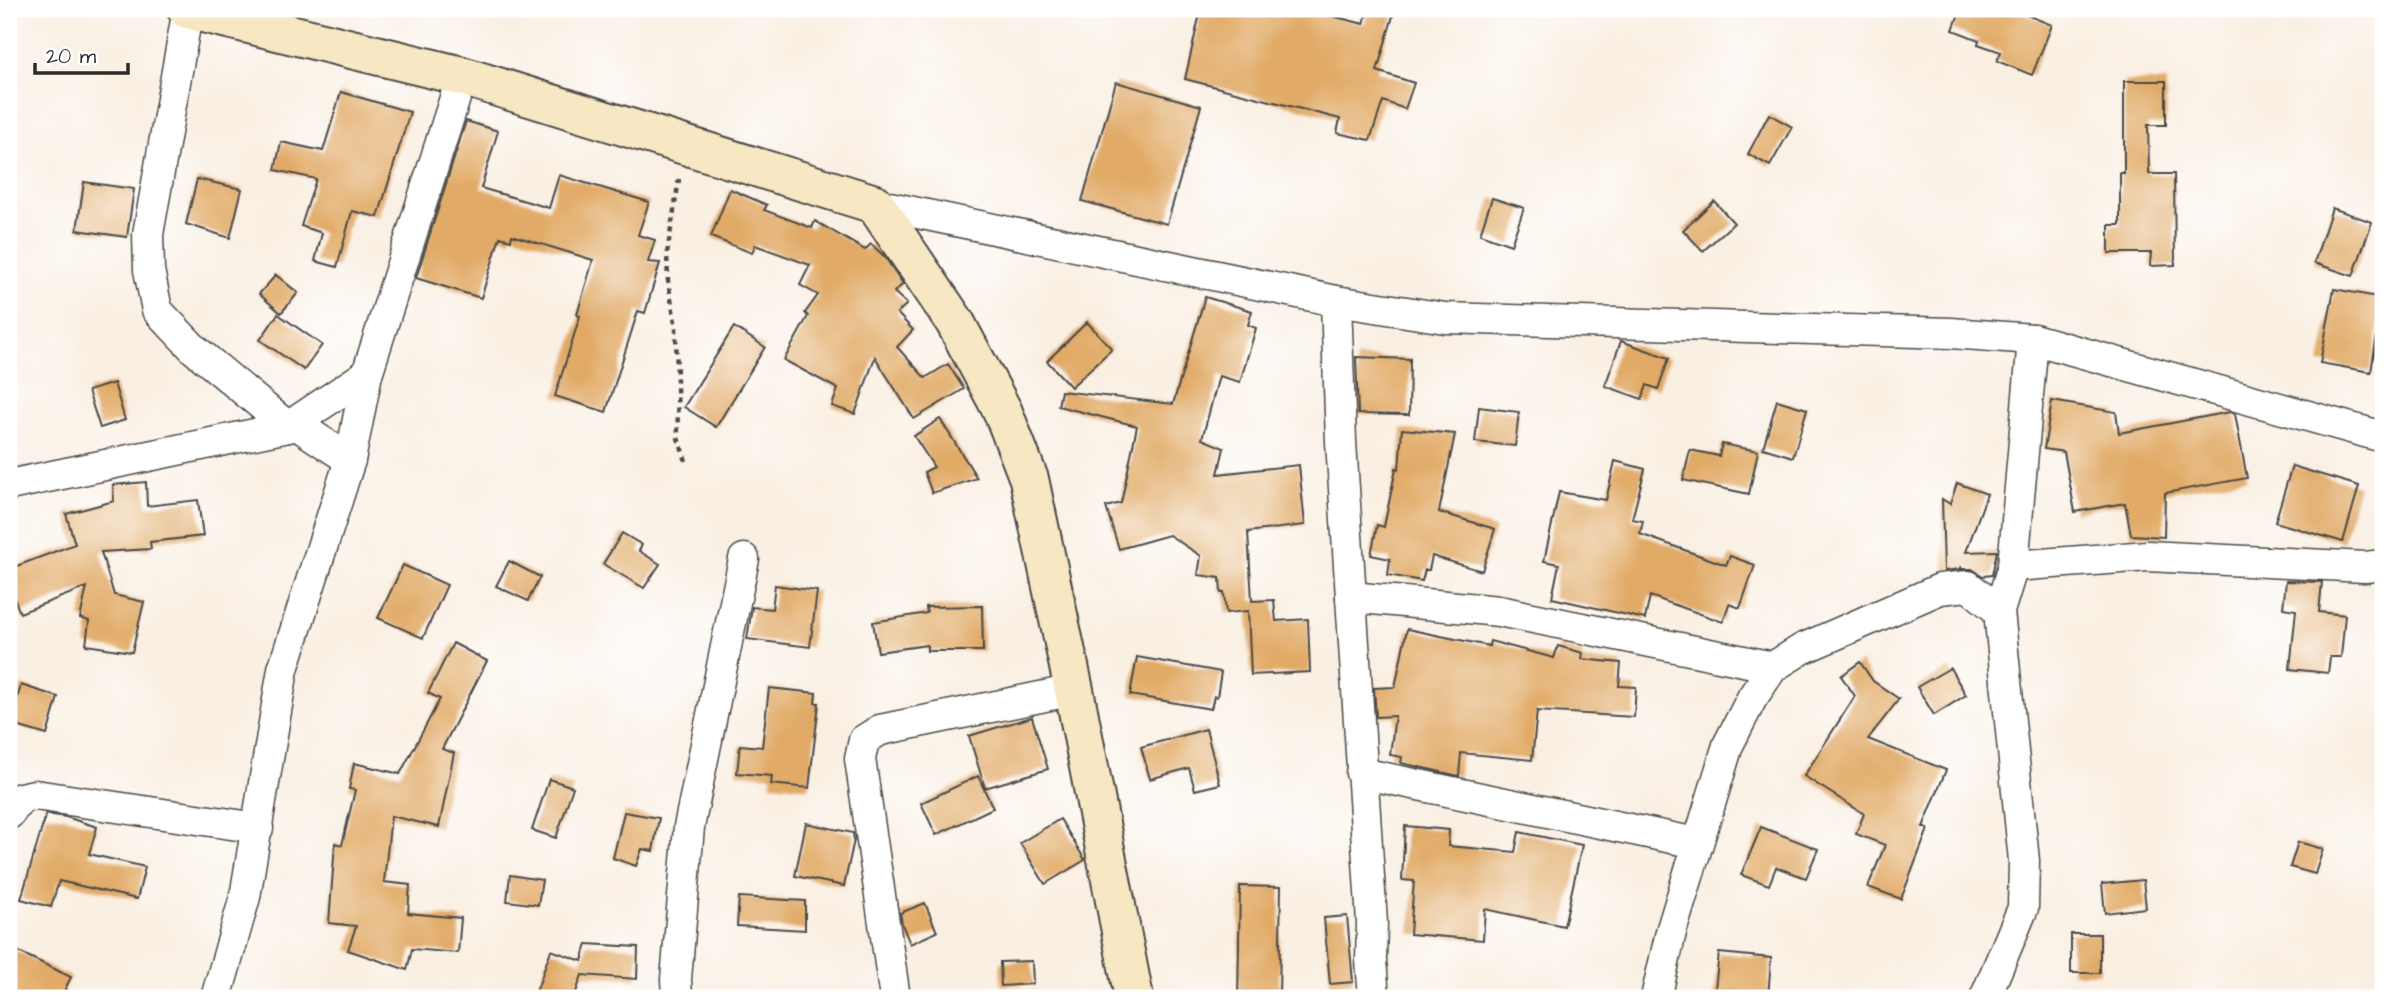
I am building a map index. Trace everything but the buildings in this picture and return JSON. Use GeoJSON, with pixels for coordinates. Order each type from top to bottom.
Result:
{"type":"FeatureCollection","features":[{"type":"Feature","properties":{"kind":"street"},"geometry":{"type":"LineString","coordinates":[[350,460],[291,425],[194,349],[157,310],[149,270],[148,233],[187,9],[462,76],[875,204],[1336,301],[1457,318],[1937,332],[2033,340],[2383,438]]}},
{"type":"Feature","properties":{"kind":"street"},"geometry":{"type":"LineString","coordinates":[[216,998],[246,897],[283,670],[350,460],[367,373],[462,76]]}},
{"type":"Feature","properties":{"kind":"street"},"geometry":{"type":"LineString","coordinates":[[875,204],[955,322],[1003,412],[1029,480],[1074,690],[1134,998]]}},
{"type":"Feature","properties":{"kind":"street"},"geometry":{"type":"LineString","coordinates":[[1336,301],[1341,442],[1372,923],[1374,998]]}},
{"type":"Feature","properties":{"kind":"street"},"geometry":{"type":"LineString","coordinates":[[1985,998],[2023,908],[2024,861],[1998,611],[2013,566],[2033,340]]}},
{"type":"Feature","properties":{"kind":"street"},"geometry":{"type":"LineString","coordinates":[[9,485],[291,425],[367,373]]}},
{"type":"Feature","properties":{"kind":"street"},"geometry":{"type":"LineString","coordinates":[[2013,566],[2148,556],[2365,567],[2383,565]]}},
{"type":"Feature","properties":{"kind":"street"},"geometry":{"type":"LineString","coordinates":[[677,998],[676,979],[689,827],[744,559]]}},
{"type":"Feature","properties":{"kind":"street"},"geometry":{"type":"LineString","coordinates":[[1657,998],[1671,932],[1728,745],[1752,698],[1773,667],[1802,649],[1940,589],[1968,586],[1998,611]]}},
{"type":"Feature","properties":{"kind":"street"},"geometry":{"type":"LineString","coordinates":[[1351,597],[1500,611],[1773,667]]}},
{"type":"Feature","properties":{"kind":"street"},"geometry":{"type":"LineString","coordinates":[[895,998],[860,759],[864,740],[880,730],[1074,690]]}},
{"type":"Feature","properties":{"kind":"street"},"geometry":{"type":"LineString","coordinates":[[1361,774],[1696,843]]}},
{"type":"Feature","properties":{"kind":"street"},"geometry":{"type":"LineString","coordinates":[[9,814],[21,798],[36,795],[258,828]]}},
{"type":"Feature","properties":{"kind":"path"},"geometry":{"type":"LineString","coordinates":[[684,143],[667,254],[668,281],[676,328],[678,438],[687,464]]}}]}
